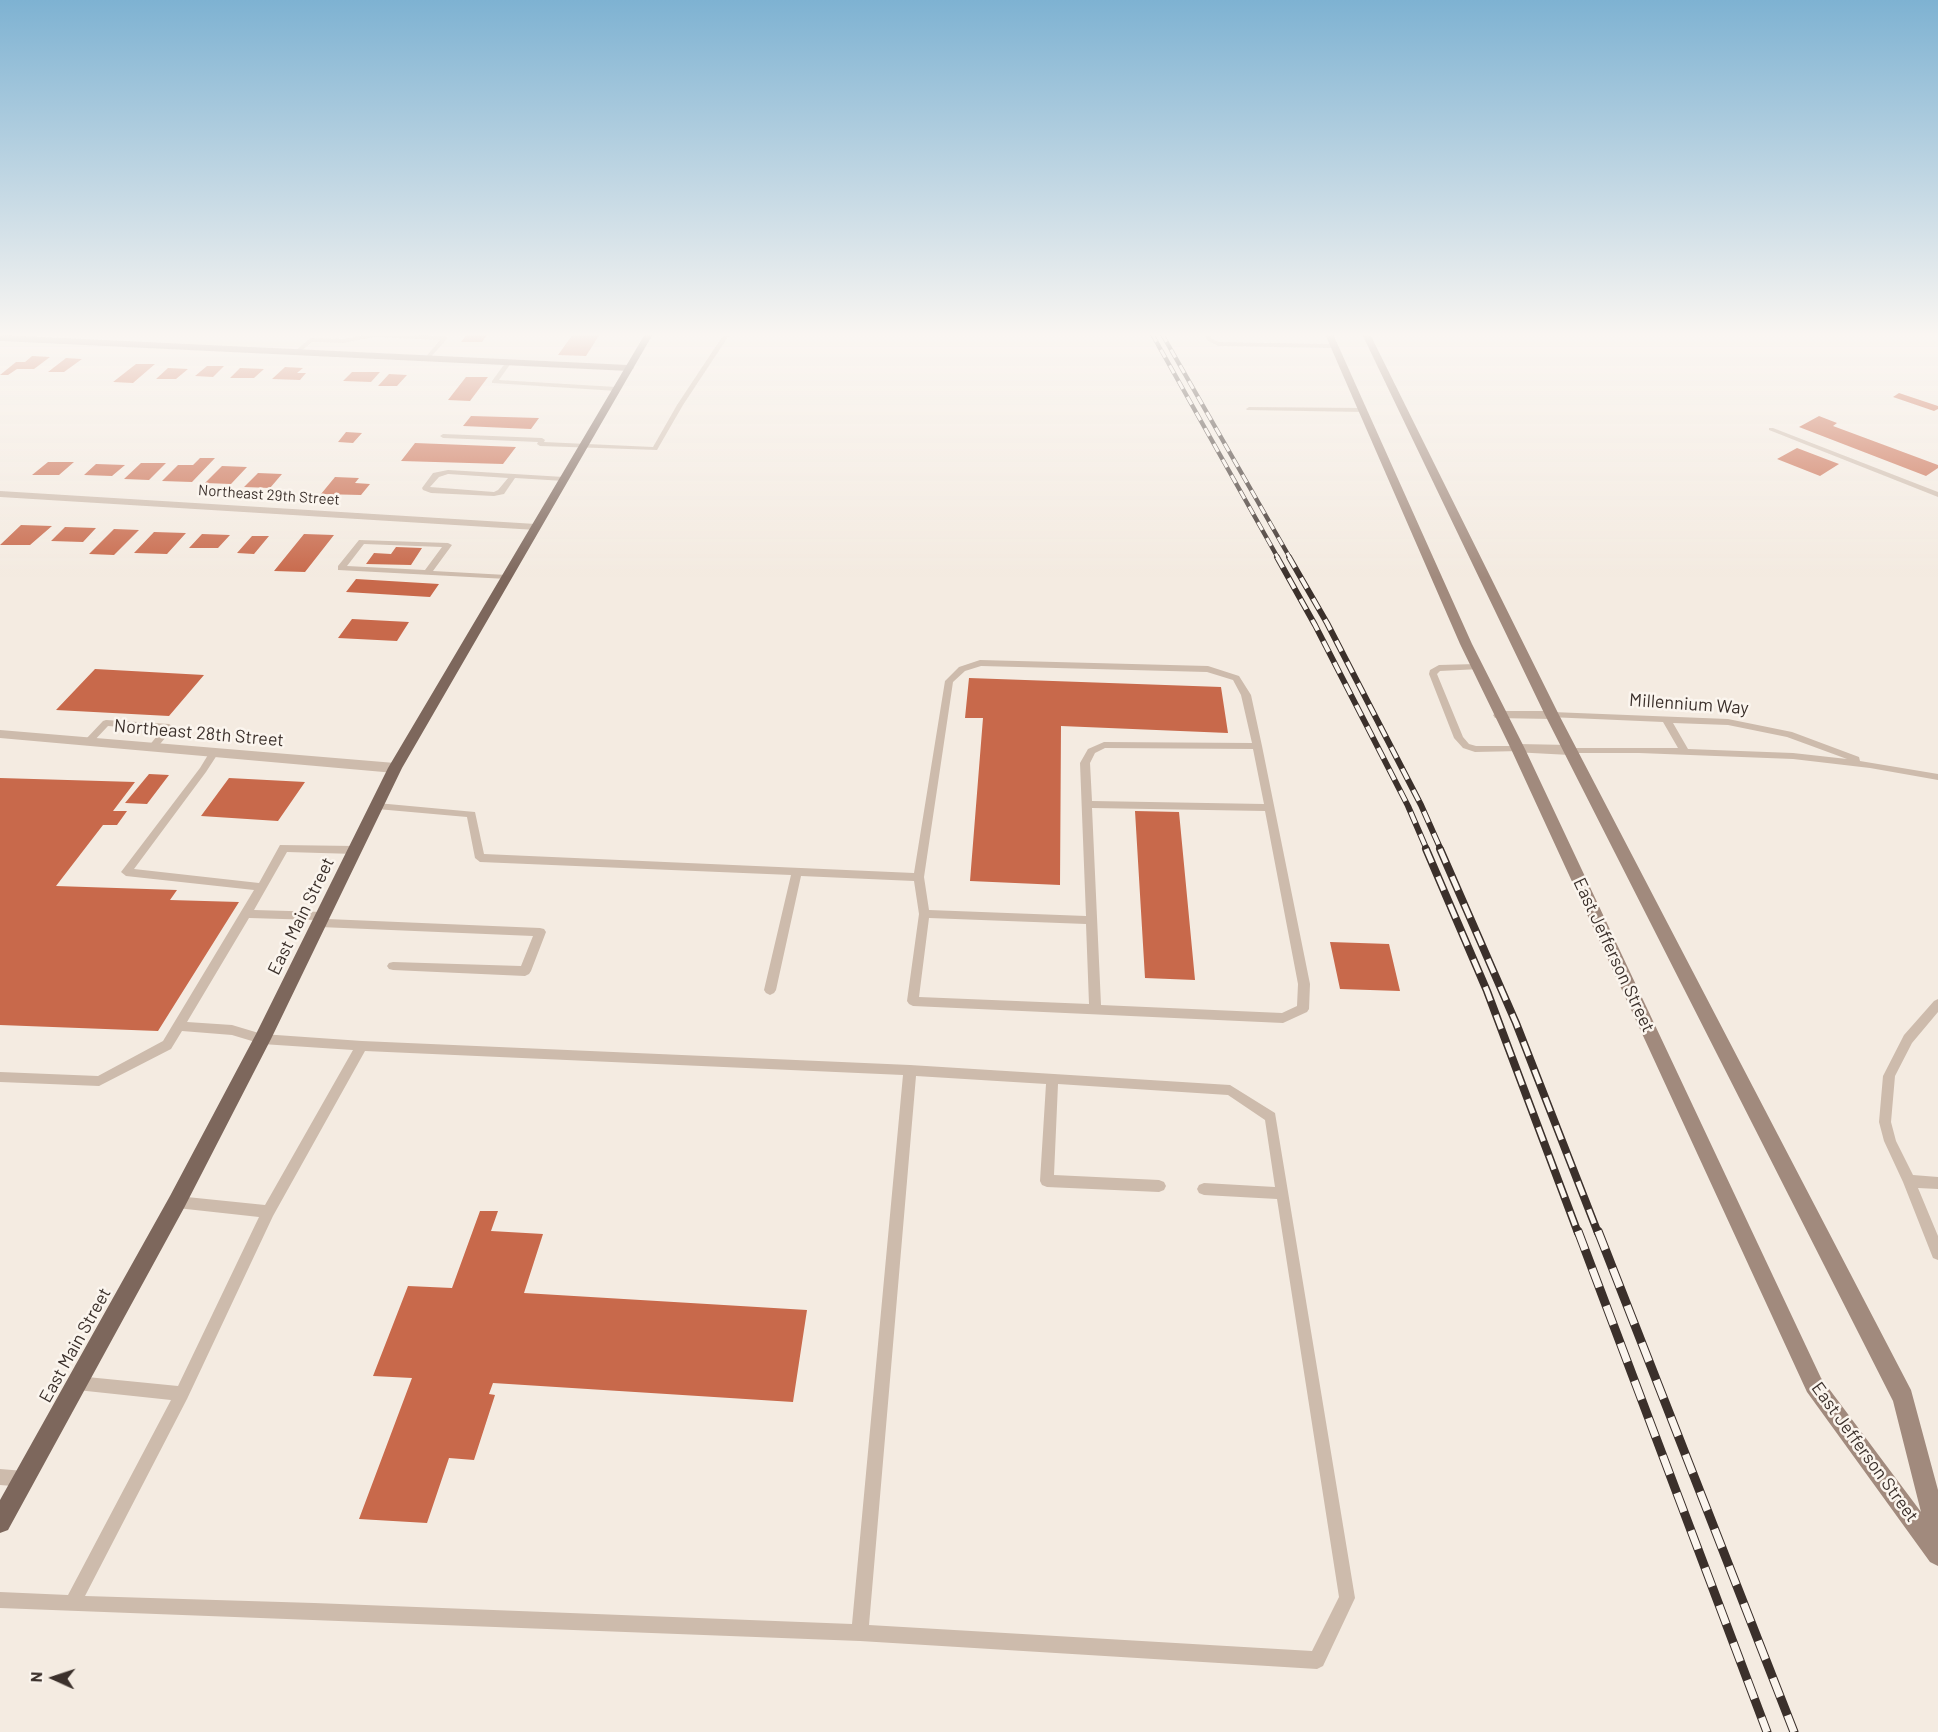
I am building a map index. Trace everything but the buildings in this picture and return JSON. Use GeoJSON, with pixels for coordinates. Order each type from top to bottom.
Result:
{"type":"FeatureCollection","features":[{"type":"Feature","properties":{"kind":"main road","name":"East Main Street"},"geometry":{"type":"LineString","coordinates":[[0,1522],[177,1202],[262,1040],[395,768],[602,415]]}},
{"type":"Feature","properties":{"kind":"main road","name":"East Jefferson Street"},"geometry":{"type":"LineString","coordinates":[[1366,415],[1477,667],[1518,749],[1814,1385],[1938,1554]]}},
{"type":"Feature","properties":{"kind":"main road","name":"East Jefferson Street"},"geometry":{"type":"LineString","coordinates":[[1405,415],[1552,715],[1903,1398],[1938,1533]]}},
{"type":"Feature","properties":{"kind":"street","name":"Northeast 29th Street"},"geometry":{"type":"LineString","coordinates":[[0,494],[536,527]]}},
{"type":"Feature","properties":{"kind":"street","name":"Millennium Way"},"geometry":{"type":"LineString","coordinates":[[1500,715],[1552,715]]}},
{"type":"Feature","properties":{"kind":"street","name":"Northeast 28th Street"},"geometry":{"type":"LineString","coordinates":[[0,734],[395,768]]}},
{"type":"Feature","properties":{"kind":"street","name":"Millennium Way"},"geometry":{"type":"LineString","coordinates":[[1518,749],[1570,750]]}},
{"type":"Feature","properties":{"kind":"lane"},"geometry":{"type":"LineString","coordinates":[[443,436],[542,440],[540,444],[655,449],[674,415]]}},
{"type":"Feature","properties":{"kind":"lane"},"geometry":{"type":"LineString","coordinates":[[1772,429],[1938,495]]}},
{"type":"Feature","properties":{"kind":"lane"},"geometry":{"type":"LineString","coordinates":[[513,476],[501,492],[494,494],[431,491],[426,488],[435,475],[448,472],[564,479]]}},
{"type":"Feature","properties":{"kind":"lane"},"geometry":{"type":"LineString","coordinates":[[428,572],[448,545],[362,542],[341,568],[507,577]]}},
{"type":"Feature","properties":{"kind":"lane"},"geometry":{"type":"LineString","coordinates":[[980,663],[1208,669],[1236,678],[1246,695],[1269,808],[1305,984],[1303,1009],[1283,1018],[913,1001],[924,914],[919,877],[949,681],[962,669],[980,663]]}},
{"type":"Feature","properties":{"kind":"lane"},"geometry":{"type":"LineString","coordinates":[[1477,667],[1434,670],[1433,674],[1459,738],[1466,746],[1475,749],[1518,749]]}},
{"type":"Feature","properties":{"kind":"lane","name":"Millennium Way"},"geometry":{"type":"LineString","coordinates":[[1552,715],[1728,722],[1789,734],[1870,765]]}},
{"type":"Feature","properties":{"kind":"lane"},"geometry":{"type":"LineString","coordinates":[[1666,719],[1684,752]]}},
{"type":"Feature","properties":{"kind":"lane"},"geometry":{"type":"LineString","coordinates":[[89,741],[106,723],[169,727],[153,747]]}},
{"type":"Feature","properties":{"kind":"lane"},"geometry":{"type":"LineString","coordinates":[[1095,1009],[1085,763],[1091,752],[1104,746],[1257,746]]}},
{"type":"Feature","properties":{"kind":"lane","name":"Millennium Way"},"geometry":{"type":"LineString","coordinates":[[1570,750],[1793,756],[1870,765],[1938,777]]}},
{"type":"Feature","properties":{"kind":"lane"},"geometry":{"type":"LineString","coordinates":[[214,752],[126,872],[261,887]]}},
{"type":"Feature","properties":{"kind":"lane"},"geometry":{"type":"LineString","coordinates":[[1087,804],[1269,808]]}},
{"type":"Feature","properties":{"kind":"lane"},"geometry":{"type":"LineString","coordinates":[[376,806],[471,814],[480,858],[919,877]]}},
{"type":"Feature","properties":{"kind":"lane"},"geometry":{"type":"LineString","coordinates":[[0,1077],[99,1081],[168,1046],[284,848],[355,850]]}},
{"type":"Feature","properties":{"kind":"lane"},"geometry":{"type":"LineString","coordinates":[[770,990],[796,872]]}},
{"type":"Feature","properties":{"kind":"lane"},"geometry":{"type":"LineString","coordinates":[[246,914],[540,932],[525,971],[393,966]]}},
{"type":"Feature","properties":{"kind":"lane"},"geometry":{"type":"LineString","coordinates":[[924,914],[1091,920]]}},
{"type":"Feature","properties":{"kind":"lane"},"geometry":{"type":"LineString","coordinates":[[1938,1005],[1908,1039],[1889,1076],[1885,1122],[1890,1141],[1938,1253]]}},
{"type":"Feature","properties":{"kind":"lane"},"geometry":{"type":"LineString","coordinates":[[0,1600],[860,1633],[1317,1660],[1347,1598],[1271,1117],[1230,1089],[910,1070],[362,1046],[262,1040],[232,1030],[178,1026]]}},
{"type":"Feature","properties":{"kind":"lane"},"geometry":{"type":"LineString","coordinates":[[72,1604],[182,1394],[268,1212],[362,1046]]}},
{"type":"Feature","properties":{"kind":"lane"},"geometry":{"type":"LineString","coordinates":[[860,1633],[910,1070]]}},
{"type":"Feature","properties":{"kind":"lane"},"geometry":{"type":"LineString","coordinates":[[1052,1078],[1047,1181],[1159,1186]]}},
{"type":"Feature","properties":{"kind":"lane"},"geometry":{"type":"LineString","coordinates":[[1909,1181],[1938,1183]]}},
{"type":"Feature","properties":{"kind":"lane"},"geometry":{"type":"LineString","coordinates":[[1204,1189],[1283,1193]]}},
{"type":"Feature","properties":{"kind":"lane"},"geometry":{"type":"LineString","coordinates":[[177,1202],[268,1212]]}},
{"type":"Feature","properties":{"kind":"lane"},"geometry":{"type":"LineString","coordinates":[[77,1383],[182,1394]]}},
{"type":"Feature","properties":{"kind":"lane"},"geometry":{"type":"LineString","coordinates":[[0,1477],[24,1479]]}},
{"type":"Feature","properties":{"kind":"railway"},"geometry":{"type":"LineString","coordinates":[[1197,415],[1278,558]]}},
{"type":"Feature","properties":{"kind":"railway"},"geometry":{"type":"LineString","coordinates":[[1208,415],[1290,558]]}},
{"type":"Feature","properties":{"kind":"railway"},"geometry":{"type":"LineString","coordinates":[[1277,557],[1315,625],[1408,806],[1427,850]]}},
{"type":"Feature","properties":{"kind":"railway"},"geometry":{"type":"LineString","coordinates":[[1289,557],[1327,623],[1421,805],[1441,850]]}},
{"type":"Feature","properties":{"kind":"railway"},"geometry":{"type":"LineString","coordinates":[[1426,849],[1487,991],[1578,1233]]}},
{"type":"Feature","properties":{"kind":"railway"},"geometry":{"type":"LineString","coordinates":[[1440,849],[1516,1023],[1598,1233]]}},
{"type":"Feature","properties":{"kind":"railway"},"geometry":{"type":"LineString","coordinates":[[1578,1231],[1767,1732]]}},
{"type":"Feature","properties":{"kind":"railway"},"geometry":{"type":"LineString","coordinates":[[1598,1231],[1794,1732]]}}]}
